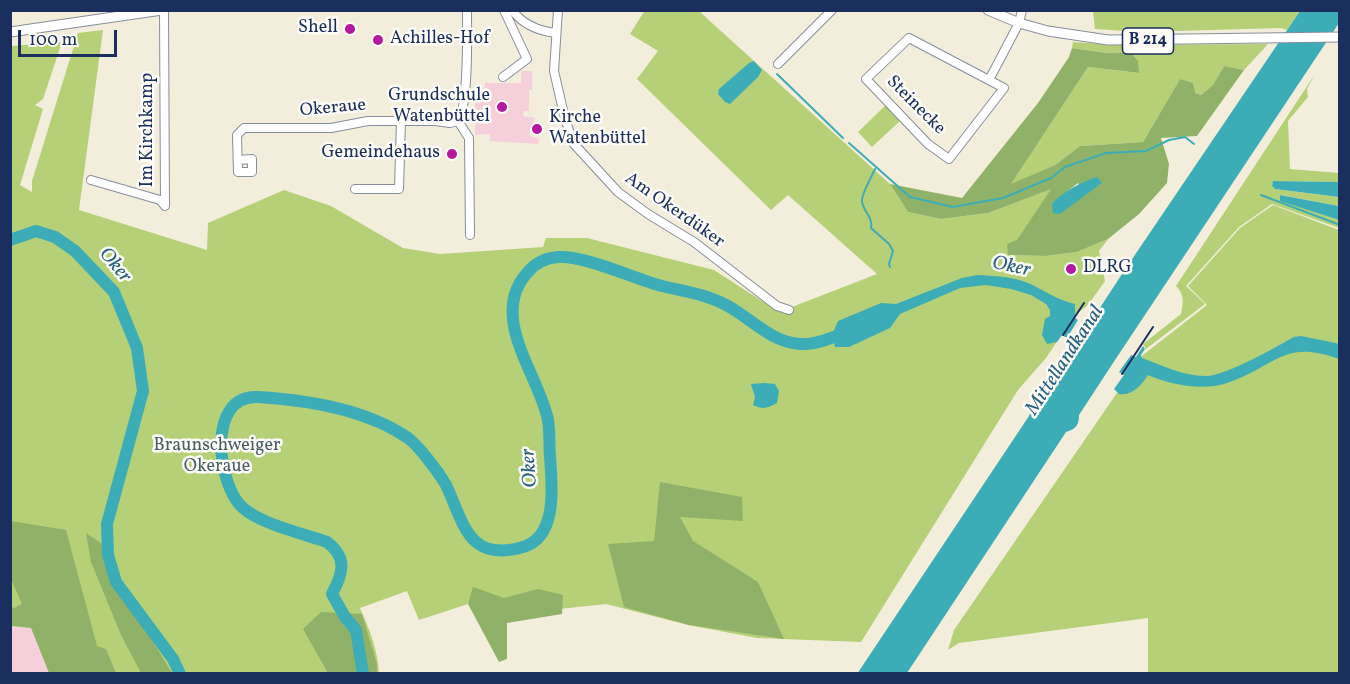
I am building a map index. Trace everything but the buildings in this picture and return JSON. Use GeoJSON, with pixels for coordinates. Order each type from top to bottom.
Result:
{"type":"FeatureCollection","features":[{"type":"Feature","properties":{"kind":"main road"},"geometry":{"type":"LineString","coordinates":[[10,32],[163,10]]}},
{"type":"Feature","properties":{"kind":"main road","name":"B 214"},"geometry":{"type":"LineString","coordinates":[[988,10],[1019,23],[1072,36],[1108,40],[1340,37]]}},
{"type":"Feature","properties":{"kind":"street","name":"Im Kirchkamp"},"geometry":{"type":"LineString","coordinates":[[91,180],[160,200],[165,206],[163,10]]}},
{"type":"Feature","properties":{"kind":"street"},"geometry":{"type":"LineString","coordinates":[[467,10],[464,90],[461,115],[458,121],[469,138],[470,235]]}},
{"type":"Feature","properties":{"kind":"street"},"geometry":{"type":"LineString","coordinates":[[503,77],[527,59],[504,10]]}},
{"type":"Feature","properties":{"kind":"street"},"geometry":{"type":"LineString","coordinates":[[512,10],[526,23],[546,32],[556,33]]}},
{"type":"Feature","properties":{"kind":"street","name":"Am Okerdüker"},"geometry":{"type":"LineString","coordinates":[[558,10],[554,71],[569,133],[580,152],[610,185],[634,204],[694,242],[777,306],[789,310]]}},
{"type":"Feature","properties":{"kind":"street"},"geometry":{"type":"LineString","coordinates":[[778,64],[832,10]]}},
{"type":"Feature","properties":{"kind":"street"},"geometry":{"type":"LineString","coordinates":[[989,80],[1019,23],[1022,10]]}},
{"type":"Feature","properties":{"kind":"street","name":"Steinecke"},"geometry":{"type":"LineString","coordinates":[[909,38],[989,80],[1004,88],[949,159],[928,144],[866,79],[909,38]]}},
{"type":"Feature","properties":{"kind":"street"},"geometry":{"type":"LineString","coordinates":[[356,189],[399,189],[401,120]]}},
{"type":"Feature","properties":{"kind":"street","name":"Okeraue"},"geometry":{"type":"LineString","coordinates":[[238,160],[237,135],[244,128],[331,128],[368,121],[401,120],[450,123],[458,121]]}},
{"type":"Feature","properties":{"kind":"shaded area","name":"Grundschule Watenbüttel"},"geometry":{"type":"Polygon","coordinates":[[[521,71],[532,71],[529,111],[524,111],[523,116],[535,118],[529,136],[539,139],[538,144],[490,141],[490,134],[475,135],[475,94],[484,94],[485,83],[521,83],[521,71]]]}},
{"type":"Feature","properties":{"kind":"shaded area"},"geometry":{"type":"Polygon","coordinates":[[[10,626],[31,628],[49,673],[11,673],[10,626]]]}},
{"type":"Feature","properties":{"kind":"green space","name":"Braunschweiger Okeraue"},"geometry":{"type":"Polygon","coordinates":[[[645,10],[701,11],[890,184],[908,212],[941,219],[988,213],[1052,188],[1008,255],[1046,256],[1077,252],[1108,239],[1099,251],[1105,281],[1088,305],[1074,316],[1046,358],[1018,390],[861,642],[757,638],[688,625],[606,604],[503,615],[470,599],[468,604],[419,620],[407,591],[360,608],[377,656],[379,673],[60,674],[21,605],[14,608],[11,605],[11,46],[62,42],[43,99],[35,105],[43,109],[20,185],[32,192],[32,181],[78,33],[103,30],[79,210],[207,250],[208,223],[284,190],[331,206],[403,248],[440,254],[543,247],[546,238],[587,238],[714,270],[779,312],[877,274],[788,195],[771,210],[637,79],[658,51],[630,34],[645,10]]]}},
{"type":"Feature","properties":{"kind":"green space"},"geometry":{"type":"Polygon","coordinates":[[[1093,11],[1300,11],[1287,30],[1281,28],[1142,32],[1095,29],[1093,11]]]}},
{"type":"Feature","properties":{"kind":"green space"},"geometry":{"type":"Polygon","coordinates":[[[1073,42],[1114,45],[1268,44],[1244,70],[1224,66],[1213,85],[1201,95],[1195,93],[1180,79],[1143,142],[1080,146],[1055,165],[1010,185],[1088,67],[1138,73],[1130,52],[1107,53],[1072,48],[1073,42]]]}},
{"type":"Feature","properties":{"kind":"green space"},"geometry":{"type":"Polygon","coordinates":[[[1072,48],[1107,53],[1130,52],[1138,61],[1139,73],[1088,67],[1011,184],[1055,165],[1080,146],[1143,142],[1180,79],[1193,83],[1195,93],[1201,95],[1213,85],[1224,66],[1244,70],[1197,136],[1161,138],[1169,164],[1167,183],[1139,214],[1108,239],[1077,252],[1046,256],[1008,255],[1007,244],[1017,240],[1051,189],[988,213],[941,219],[908,212],[890,184],[962,198],[1038,103],[1069,57],[1072,48]],[[1078,183],[1052,203],[1074,203],[1083,196],[1078,183]]]}},
{"type":"Feature","properties":{"kind":"green space"},"geometry":{"type":"Polygon","coordinates":[[[1315,74],[1307,89],[1308,97],[1288,121],[1290,169],[1339,173],[1339,182],[1273,181],[1272,186],[1275,189],[1339,197],[1339,206],[1281,195],[1280,200],[1339,220],[1339,228],[1272,204],[1239,227],[1186,286],[1205,304],[1146,349],[1143,344],[1181,314],[1182,296],[1176,286],[1315,74]]]}},
{"type":"Feature","properties":{"kind":"green space"},"geometry":{"type":"Polygon","coordinates":[[[886,105],[901,120],[872,147],[858,132],[886,105]]]}},
{"type":"Feature","properties":{"kind":"green space"},"geometry":{"type":"Polygon","coordinates":[[[1273,205],[1339,230],[1339,673],[1148,673],[1148,618],[959,643],[948,650],[954,630],[1143,355],[1207,305],[1188,286],[1240,228],[1273,205]]]}},
{"type":"Feature","properties":{"kind":"green space"},"geometry":{"type":"Polygon","coordinates":[[[660,482],[742,497],[743,521],[680,517],[693,541],[758,582],[784,639],[689,625],[624,607],[608,544],[654,541],[660,482]]]}},
{"type":"Feature","properties":{"kind":"green space"},"geometry":{"type":"Polygon","coordinates":[[[11,521],[66,530],[97,646],[106,649],[116,673],[49,673],[31,628],[11,626],[11,605],[14,608],[22,604],[11,579],[11,521]]]}},
{"type":"Feature","properties":{"kind":"green space"},"geometry":{"type":"Polygon","coordinates":[[[86,533],[102,544],[112,584],[144,627],[172,673],[141,673],[121,635],[91,562],[86,533]]]}},
{"type":"Feature","properties":{"kind":"green space"},"geometry":{"type":"Polygon","coordinates":[[[473,587],[504,598],[538,589],[563,595],[562,614],[507,623],[507,659],[499,662],[468,604],[473,587]]]}},
{"type":"Feature","properties":{"kind":"green space"},"geometry":{"type":"Polygon","coordinates":[[[321,612],[362,614],[377,664],[377,673],[328,673],[303,629],[321,612]]]}},
{"type":"Feature","properties":{"kind":"water","name":"Mittellandkanal"},"geometry":{"type":"Polygon","coordinates":[[[1300,11],[1339,11],[1339,23],[1079,415],[1076,426],[1066,432],[907,673],[857,674],[1031,410],[1300,11]]]}},
{"type":"Feature","properties":{"kind":"water"},"geometry":{"type":"Polygon","coordinates":[[[754,61],[762,70],[758,77],[730,104],[725,102],[718,94],[719,89],[754,61]]]}},
{"type":"Feature","properties":{"kind":"water"},"geometry":{"type":"Polygon","coordinates":[[[1097,177],[1102,183],[1060,214],[1053,213],[1052,203],[1057,198],[1073,187],[1097,177]]]}},
{"type":"Feature","properties":{"kind":"water"},"geometry":{"type":"Polygon","coordinates":[[[1273,181],[1339,182],[1339,197],[1275,189],[1272,186],[1273,181]]]}},
{"type":"Feature","properties":{"kind":"water"},"geometry":{"type":"Polygon","coordinates":[[[1280,195],[1339,206],[1339,220],[1280,201],[1280,195]]]}},
{"type":"Feature","properties":{"kind":"water"},"geometry":{"type":"Polygon","coordinates":[[[977,275],[1009,278],[1028,283],[1075,304],[1075,318],[1078,320],[1067,338],[1062,335],[1057,342],[1047,344],[1042,335],[1045,319],[1050,316],[1050,310],[1046,304],[1031,295],[986,285],[960,288],[900,314],[890,328],[849,347],[835,347],[832,335],[838,321],[881,303],[896,304],[962,278],[977,275]]]}},
{"type":"Feature","properties":{"kind":"water"},"geometry":{"type":"Polygon","coordinates":[[[1301,336],[1336,343],[1339,345],[1339,359],[1305,352],[1293,353],[1220,385],[1188,386],[1148,375],[1132,392],[1119,394],[1114,389],[1124,375],[1119,372],[1131,355],[1136,357],[1143,346],[1145,349],[1141,355],[1142,358],[1181,372],[1205,376],[1237,367],[1294,337],[1301,336]]]}},
{"type":"Feature","properties":{"kind":"water"},"geometry":{"type":"Polygon","coordinates":[[[751,384],[775,384],[779,391],[777,403],[763,408],[753,405],[755,397],[751,384]]]}},
{"type":"Feature","properties":{"kind":"waterway"},"geometry":{"type":"LineString","coordinates":[[777,74],[843,138]]}},
{"type":"Feature","properties":{"kind":"waterway"},"geometry":{"type":"LineString","coordinates":[[849,143],[910,197],[953,207],[1003,198],[1051,178],[1065,167],[1106,153],[1146,151],[1169,140],[1185,137],[1194,144]]}},
{"type":"Feature","properties":{"kind":"waterway"},"geometry":{"type":"LineString","coordinates":[[875,169],[862,201],[871,220],[871,228],[889,244],[893,251],[890,267]]}},
{"type":"Feature","properties":{"kind":"waterway"},"geometry":{"type":"LineString","coordinates":[[1261,195],[1340,225]]}},
{"type":"Feature","properties":{"kind":"waterway","name":"Oker"},"geometry":{"type":"LineString","coordinates":[[10,240],[36,231],[55,237],[75,251],[114,292],[137,348],[143,391],[107,524],[108,555],[116,582],[173,659],[180,674]]}},
{"type":"Feature","properties":{"kind":"waterway","name":"Oker"},"geometry":{"type":"LineString","coordinates":[[363,674],[356,630],[345,617],[332,594],[342,566],[334,548],[327,542],[260,519],[243,508],[234,497],[227,481],[221,443],[224,425],[230,410],[241,400],[258,397],[316,404],[355,413],[392,428],[413,442],[434,467],[446,485],[464,526],[471,536],[479,544],[490,549],[505,550],[523,547],[542,533],[547,522],[552,495],[548,420],[514,327],[513,308],[516,290],[530,269],[537,264],[558,257],[569,257],[662,286],[706,296],[730,307],[768,333],[789,342],[812,343],[846,332]]}},
{"type":"Feature","properties":{"kind":"railway"},"geometry":{"type":"LineString","coordinates":[[1063,335],[1084,303]]}},
{"type":"Feature","properties":{"kind":"railway"},"geometry":{"type":"LineString","coordinates":[[1122,374],[1153,327]]}},
{"type":"Feature","properties":{"kind":"place","name":"Shell"},"geometry":{"type":"Point","coordinates":[350,29]}},
{"type":"Feature","properties":{"kind":"place","name":"Achilles-Hof"},"geometry":{"type":"Point","coordinates":[378,40]}},
{"type":"Feature","properties":{"kind":"place","name":"Grundschule Watenbüttel"},"geometry":{"type":"Point","coordinates":[502,107]}},
{"type":"Feature","properties":{"kind":"place","name":"Kirche Watenbüttel"},"geometry":{"type":"Point","coordinates":[537,129]}},
{"type":"Feature","properties":{"kind":"place","name":"Gemeindehaus"},"geometry":{"type":"Point","coordinates":[452,154]}},
{"type":"Feature","properties":{"kind":"place","name":"DLRG"},"geometry":{"type":"Point","coordinates":[1071,269]}}]}
